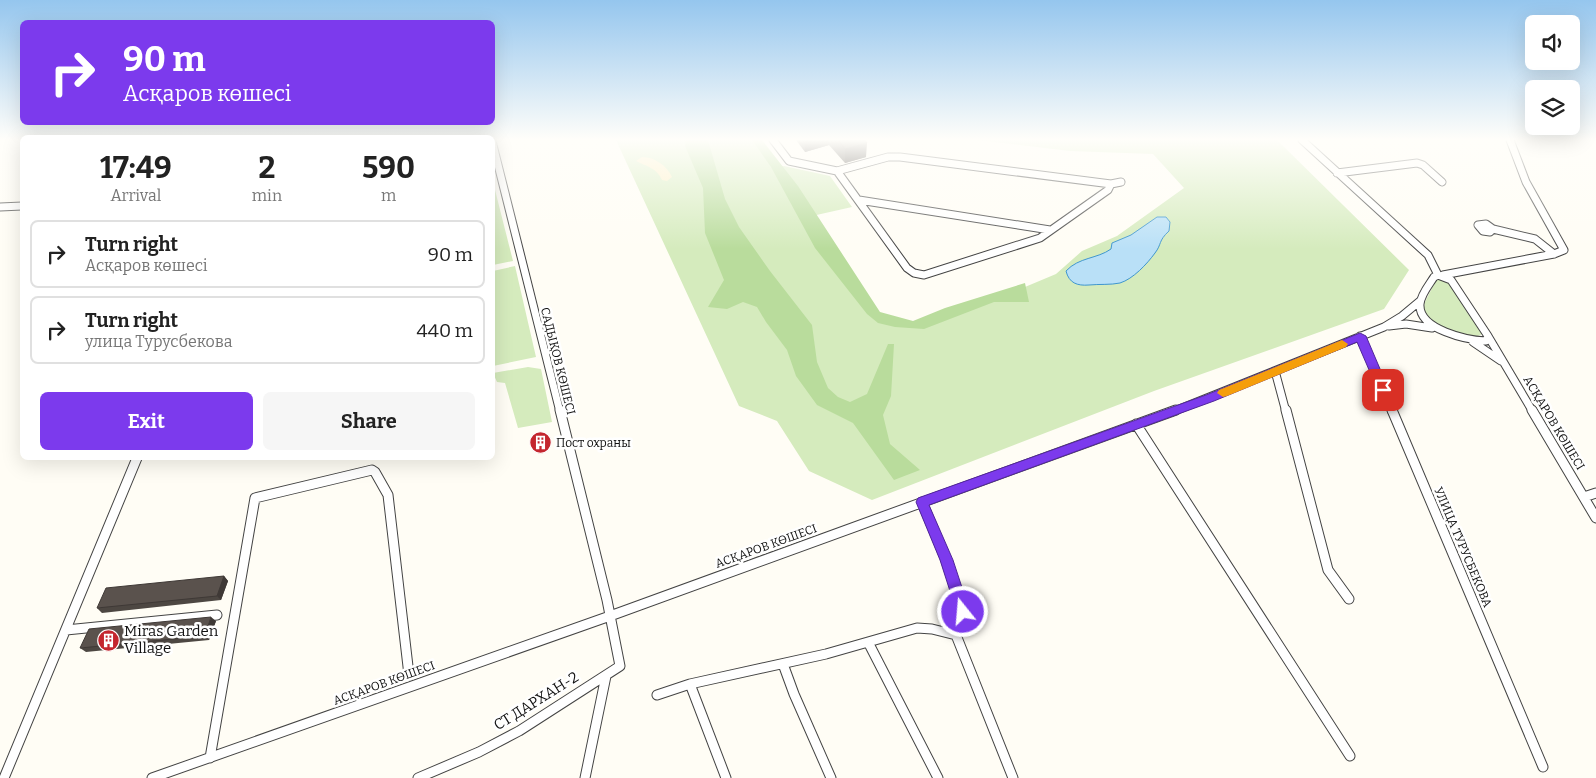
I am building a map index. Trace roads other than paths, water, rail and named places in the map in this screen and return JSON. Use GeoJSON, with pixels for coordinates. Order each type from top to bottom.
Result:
{"type":"FeatureCollection","features":[{"type":"Feature","properties":{"kind":"street","name":"САДЫҚОВ КӨШЕСІ"},"geometry":{"type":"LineString","coordinates":[[501,176],[610,616]]}},
{"type":"Feature","properties":{"kind":"street"},"geometry":{"type":"LineString","coordinates":[[842,176],[907,268],[914,273],[924,275],[1040,238],[1108,190],[1111,184]]}},
{"type":"Feature","properties":{"kind":"street"},"geometry":{"type":"LineString","coordinates":[[1051,176],[1111,184],[1121,182]]}},
{"type":"Feature","properties":{"kind":"street","name":"АСҚАРОВ КӨШЕСІ"},"geometry":{"type":"LineString","coordinates":[[1342,176],[1428,255],[1440,275],[1451,280],[1488,336],[1596,518]]}},
{"type":"Feature","properties":{"kind":"street"},"geometry":{"type":"LineString","coordinates":[[1436,176],[1442,182]]}},
{"type":"Feature","properties":{"kind":"street"},"geometry":{"type":"LineString","coordinates":[[1384,327],[1402,316],[1420,301],[1434,277],[1554,254],[1564,248],[1549,226],[1524,176]]}},
{"type":"Feature","properties":{"kind":"street"},"geometry":{"type":"LineString","coordinates":[[859,200],[1050,230]]}},
{"type":"Feature","properties":{"kind":"street"},"geometry":{"type":"LineString","coordinates":[[0,207],[20,206]]}},
{"type":"Feature","properties":{"kind":"street"},"geometry":{"type":"LineString","coordinates":[[1493,229],[1535,239],[1554,254]]}},
{"type":"Feature","properties":{"kind":"street"},"geometry":{"type":"LineString","coordinates":[[1420,301],[1420,310],[1427,321],[1441,330],[1478,344],[1506,366]]}},
{"type":"Feature","properties":{"kind":"street"},"geometry":{"type":"LineString","coordinates":[[1384,327],[1406,324],[1424,325],[1476,341],[1486,341],[1488,336]]}},
{"type":"Feature","properties":{"kind":"street","name":"АСҚАРОВ КӨШЕСІ"},"geometry":{"type":"LineString","coordinates":[[152,778],[610,616],[1210,398],[1384,327]]}},
{"type":"Feature","properties":{"kind":"street","name":"УЛИЦА ТУРУСБЕКОВА"},"geometry":{"type":"LineString","coordinates":[[1360,336],[1543,767]]}},
{"type":"Feature","properties":{"kind":"street"},"geometry":{"type":"LineString","coordinates":[[1275,372],[1328,570],[1349,599]]}},
{"type":"Feature","properties":{"kind":"street"},"geometry":{"type":"LineString","coordinates":[[1136,424],[1350,756]]}},
{"type":"Feature","properties":{"kind":"street"},"geometry":{"type":"LineString","coordinates":[[4,778],[136,460]]}},
{"type":"Feature","properties":{"kind":"street"},"geometry":{"type":"LineString","coordinates":[[210,758],[255,498],[372,470],[375,472],[388,495],[409,675]]}},
{"type":"Feature","properties":{"kind":"street"},"geometry":{"type":"LineString","coordinates":[[1584,497],[1596,492]]}},
{"type":"Feature","properties":{"kind":"street"},"geometry":{"type":"LineString","coordinates":[[922,502],[946,560],[963,612],[963,619],[956,635],[1013,778]]}},
{"type":"Feature","properties":{"kind":"street"},"geometry":{"type":"LineString","coordinates":[[66,630],[217,615]]}},
{"type":"Feature","properties":{"kind":"street","name":"СТ ДАРХАН-2"},"geometry":{"type":"LineString","coordinates":[[418,778],[479,752],[519,731],[620,666],[610,616]]}},
{"type":"Feature","properties":{"kind":"street"},"geometry":{"type":"LineString","coordinates":[[657,695],[690,684],[782,664],[917,628],[932,629],[956,635]]}},
{"type":"Feature","properties":{"kind":"street"},"geometry":{"type":"LineString","coordinates":[[868,642],[938,778]]}},
{"type":"Feature","properties":{"kind":"street"},"geometry":{"type":"LineString","coordinates":[[782,664],[831,778]]}},
{"type":"Feature","properties":{"kind":"street"},"geometry":{"type":"LineString","coordinates":[[585,778],[606,676]]}},
{"type":"Feature","properties":{"kind":"street"},"geometry":{"type":"LineString","coordinates":[[690,684],[726,778]]}},
{"type":"Feature","properties":{"kind":"water"},"geometry":{"type":"Polygon","coordinates":[[[1157,217],[1166,217],[1170,222],[1169,231],[1163,237],[1152,257],[1130,278],[1116,284],[1085,285],[1071,281],[1066,271],[1071,266],[1106,252],[1111,249],[1112,243],[1131,235],[1157,217]]]}},
{"type":"Feature","properties":{"kind":"place","name":"Пост охраны"},"geometry":{"type":"Point","coordinates":[540,443]}},
{"type":"Feature","properties":{"kind":"place","name":"Miras Garden Village"},"geometry":{"type":"Point","coordinates":[108,640]}}]}
